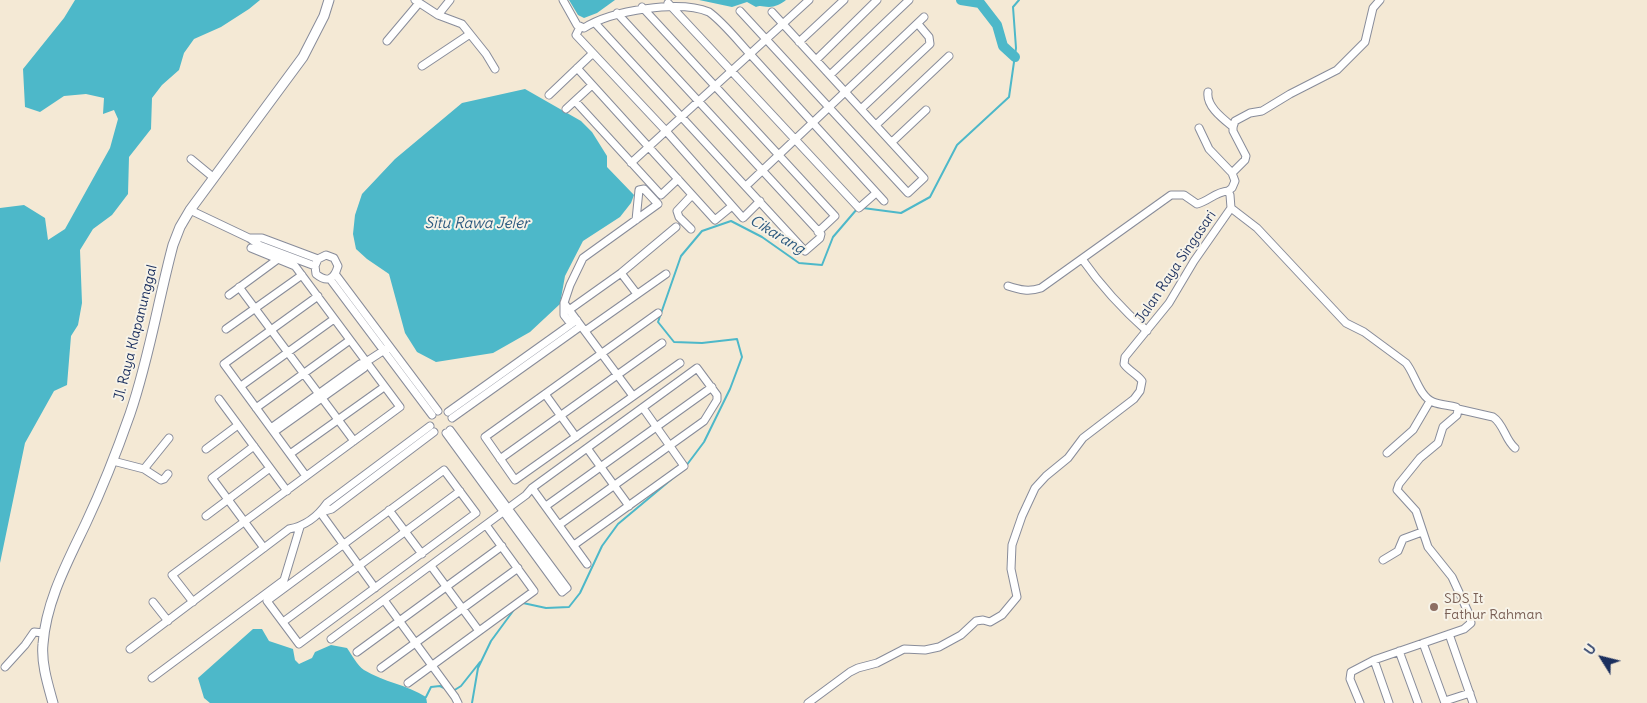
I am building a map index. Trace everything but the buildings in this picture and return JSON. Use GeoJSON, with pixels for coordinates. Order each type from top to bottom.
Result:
{"type":"FeatureCollection","features":[{"type":"Feature","properties":{"kind":"street","name":"Jl. Raya Klapanunggal"},"geometry":{"type":"LineString","coordinates":[[53,703],[44,663],[43,646],[50,606],[113,461],[143,370],[173,246],[180,227],[190,210],[303,57],[324,16],[329,0]]}},
{"type":"Feature","properties":{"kind":"street"},"geometry":{"type":"LineString","coordinates":[[438,15],[450,0]]}},
{"type":"Feature","properties":{"kind":"street"},"geometry":{"type":"LineString","coordinates":[[563,0],[577,25],[584,28],[617,13],[668,2],[691,5],[710,13],[750,54],[884,201]]}},
{"type":"Feature","properties":{"kind":"street"},"geometry":{"type":"LineString","coordinates":[[631,163],[809,0]]}},
{"type":"Feature","properties":{"kind":"street"},"geometry":{"type":"LineString","coordinates":[[800,42],[844,0]]}},
{"type":"Feature","properties":{"kind":"street"},"geometry":{"type":"LineString","coordinates":[[816,60],[877,0]]}},
{"type":"Feature","properties":{"kind":"street"},"geometry":{"type":"LineString","coordinates":[[830,75],[909,0]]}},
{"type":"Feature","properties":{"kind":"street"},"geometry":{"type":"LineString","coordinates":[[1208,92],[1207,97],[1210,104],[1233,127],[1235,121],[1250,113],[1262,111],[1337,70],[1365,42],[1373,8],[1380,0]]}},
{"type":"Feature","properties":{"kind":"street"},"geometry":{"type":"LineString","coordinates":[[387,41],[417,1],[438,15],[458,21],[486,54],[495,69]]}},
{"type":"Feature","properties":{"kind":"street"},"geometry":{"type":"LineString","coordinates":[[668,2],[859,208],[876,193]]}},
{"type":"Feature","properties":{"kind":"street"},"geometry":{"type":"LineString","coordinates":[[642,7],[835,216],[818,232]]}},
{"type":"Feature","properties":{"kind":"street"},"geometry":{"type":"LineString","coordinates":[[740,11],[908,193],[924,178],[772,12]]}},
{"type":"Feature","properties":{"kind":"street"},"geometry":{"type":"LineString","coordinates":[[595,23],[805,251],[820,238],[821,234],[617,13]]}},
{"type":"Feature","properties":{"kind":"street"},"geometry":{"type":"LineString","coordinates":[[746,186],[924,18]]}},
{"type":"Feature","properties":{"kind":"street"},"geometry":{"type":"LineString","coordinates":[[861,109],[930,44],[930,37],[918,24]]}},
{"type":"Feature","properties":{"kind":"street"},"geometry":{"type":"LineString","coordinates":[[580,27],[576,35],[666,131],[743,218],[760,201]]}},
{"type":"Feature","properties":{"kind":"street"},"geometry":{"type":"LineString","coordinates":[[422,66],[470,34]]}},
{"type":"Feature","properties":{"kind":"street"},"geometry":{"type":"LineString","coordinates":[[549,95],[593,53]]}},
{"type":"Feature","properties":{"kind":"street"},"geometry":{"type":"LineString","coordinates":[[876,125],[949,56]]}},
{"type":"Feature","properties":{"kind":"street"},"geometry":{"type":"LineString","coordinates":[[577,68],[715,220],[732,206]]}},
{"type":"Feature","properties":{"kind":"street"},"geometry":{"type":"LineString","coordinates":[[566,109],[592,85]]}},
{"type":"Feature","properties":{"kind":"street"},"geometry":{"type":"LineString","coordinates":[[575,101],[661,195],[678,179]]}},
{"type":"Feature","properties":{"kind":"street"},"geometry":{"type":"LineString","coordinates":[[892,142],[926,110]]}},
{"type":"Feature","properties":{"kind":"street","name":"Jalan Raya Singasari"},"geometry":{"type":"LineString","coordinates":[[808,703],[858,668],[877,663],[904,649],[925,650],[939,647],[961,635],[976,621],[990,622],[996,619],[1012,604],[1017,597],[1011,570],[1012,545],[1026,506],[1041,480],[1068,458],[1078,443],[1138,396],[1142,381],[1124,364],[1125,357],[1169,303],[1194,261],[1231,208],[1228,191],[1232,188],[1235,181],[1232,173],[1246,156],[1233,127]]}},
{"type":"Feature","properties":{"kind":"street"},"geometry":{"type":"LineString","coordinates":[[1199,128],[1209,148],[1232,173]]}},
{"type":"Feature","properties":{"kind":"street"},"geometry":{"type":"LineString","coordinates":[[191,159],[214,178]]}},
{"type":"Feature","properties":{"kind":"street"},"geometry":{"type":"LineString","coordinates":[[1008,286],[1032,291],[1041,288],[1171,195],[1184,195],[1197,204],[1220,191],[1228,191]]}},
{"type":"Feature","properties":{"kind":"street"},"geometry":{"type":"LineString","coordinates":[[691,229],[677,211],[692,195]]}},
{"type":"Feature","properties":{"kind":"street"},"geometry":{"type":"LineString","coordinates":[[1231,208],[1257,228],[1346,323],[1364,332],[1406,363],[1419,387],[1430,401],[1493,417],[1497,420],[1510,444],[1515,448]]}},
{"type":"Feature","properties":{"kind":"street"},"geometry":{"type":"LineString","coordinates":[[190,210],[249,238],[262,238],[316,262]]}},
{"type":"Feature","properties":{"kind":"street"},"geometry":{"type":"LineString","coordinates":[[579,325],[564,315],[564,303],[583,258],[636,220]]}},
{"type":"Feature","properties":{"kind":"street"},"geometry":{"type":"LineString","coordinates":[[570,310],[621,272],[676,227]]}},
{"type":"Feature","properties":{"kind":"street"},"geometry":{"type":"LineString","coordinates":[[193,602],[172,575],[400,407],[295,266],[250,248]]}},
{"type":"Feature","properties":{"kind":"street"},"geometry":{"type":"LineString","coordinates":[[316,262],[326,256],[334,258],[338,266],[333,277]]}},
{"type":"Feature","properties":{"kind":"street"},"geometry":{"type":"LineString","coordinates":[[229,295],[278,259]]}},
{"type":"Feature","properties":{"kind":"street"},"geometry":{"type":"LineString","coordinates":[[1082,259],[1096,280],[1147,331]]}},
{"type":"Feature","properties":{"kind":"street"},"geometry":{"type":"LineString","coordinates":[[316,262],[316,274],[322,278],[333,277]]}},
{"type":"Feature","properties":{"kind":"street"},"geometry":{"type":"LineString","coordinates":[[621,272],[637,294]]}},
{"type":"Feature","properties":{"kind":"street"},"geometry":{"type":"LineString","coordinates":[[450,415],[563,334],[637,294],[666,274]]}},
{"type":"Feature","properties":{"kind":"street"},"geometry":{"type":"LineString","coordinates":[[226,329],[302,275]]}},
{"type":"Feature","properties":{"kind":"street"},"geometry":{"type":"LineString","coordinates":[[333,277],[438,411],[450,415]]}},
{"type":"Feature","properties":{"kind":"street"},"geometry":{"type":"LineString","coordinates":[[239,287],[354,441]]}},
{"type":"Feature","properties":{"kind":"street"},"geometry":{"type":"LineString","coordinates":[[306,476],[224,364],[318,296]]}},
{"type":"Feature","properties":{"kind":"street"},"geometry":{"type":"LineString","coordinates":[[564,303],[633,396]]}},
{"type":"Feature","properties":{"kind":"street"},"geometry":{"type":"LineString","coordinates":[[658,313],[485,437],[516,480],[680,363]]}},
{"type":"Feature","properties":{"kind":"street"},"geometry":{"type":"LineString","coordinates":[[241,386],[334,318]]}},
{"type":"Feature","properties":{"kind":"street"},"geometry":{"type":"LineString","coordinates":[[256,408],[350,340]]}},
{"type":"Feature","properties":{"kind":"street"},"geometry":{"type":"LineString","coordinates":[[500,459],[662,343]]}},
{"type":"Feature","properties":{"kind":"street"},"geometry":{"type":"LineString","coordinates":[[273,430],[360,364],[387,348]]}},
{"type":"Feature","properties":{"kind":"street"},"geometry":{"type":"LineString","coordinates":[[387,348],[432,415]]}},
{"type":"Feature","properties":{"kind":"street"},"geometry":{"type":"LineString","coordinates":[[331,639],[526,495],[532,488],[697,368],[717,395],[717,400],[704,421],[559,525]]}},
{"type":"Feature","properties":{"kind":"street"},"geometry":{"type":"LineString","coordinates":[[290,454],[384,387]]}},
{"type":"Feature","properties":{"kind":"street"},"geometry":{"type":"LineString","coordinates":[[546,506],[712,387]]}},
{"type":"Feature","properties":{"kind":"street"},"geometry":{"type":"LineString","coordinates":[[545,394],[576,437]]}},
{"type":"Feature","properties":{"kind":"street"},"geometry":{"type":"LineString","coordinates":[[219,398],[287,491]]}},
{"type":"Feature","properties":{"kind":"street"},"geometry":{"type":"LineString","coordinates":[[1387,452],[1412,430],[1430,401]]}},
{"type":"Feature","properties":{"kind":"street"},"geometry":{"type":"LineString","coordinates":[[574,545],[684,466],[643,408]]}},
{"type":"Feature","properties":{"kind":"street"},"geometry":{"type":"LineString","coordinates":[[1360,703],[1350,674],[1355,670],[1374,660],[1468,628],[1471,621],[1452,576],[1428,547],[1416,511],[1399,493],[1398,485],[1420,458],[1438,443],[1443,427],[1457,415],[1458,409]]}},
{"type":"Feature","properties":{"kind":"street"},"geometry":{"type":"LineString","coordinates":[[438,411],[432,415],[430,421],[432,429],[440,434],[448,431],[453,424],[450,415]]}},
{"type":"Feature","properties":{"kind":"street"},"geometry":{"type":"LineString","coordinates":[[206,449],[238,425]]}},
{"type":"Feature","properties":{"kind":"street"},"geometry":{"type":"LineString","coordinates":[[130,649],[289,529],[300,527],[320,512],[327,503],[381,468],[432,429]]}},
{"type":"Feature","properties":{"kind":"street"},"geometry":{"type":"LineString","coordinates":[[448,431],[564,590]]}},
{"type":"Feature","properties":{"kind":"street"},"geometry":{"type":"LineString","coordinates":[[144,469],[169,438]]}},
{"type":"Feature","properties":{"kind":"street"},"geometry":{"type":"LineString","coordinates":[[254,446],[212,478],[264,548]]}},
{"type":"Feature","properties":{"kind":"street"},"geometry":{"type":"LineString","coordinates":[[587,448],[629,506]]}},
{"type":"Feature","properties":{"kind":"street"},"geometry":{"type":"LineString","coordinates":[[113,461],[144,469],[161,480],[168,474]]}},
{"type":"Feature","properties":{"kind":"street"},"geometry":{"type":"LineString","coordinates":[[206,516],[270,468]]}},
{"type":"Feature","properties":{"kind":"street"},"geometry":{"type":"LineString","coordinates":[[444,470],[476,513],[299,644],[267,601],[389,510],[444,470]]}},
{"type":"Feature","properties":{"kind":"street"},"geometry":{"type":"LineString","coordinates":[[532,488],[587,564]]}},
{"type":"Feature","properties":{"kind":"street"},"geometry":{"type":"LineString","coordinates":[[283,622],[460,492]]}},
{"type":"Feature","properties":{"kind":"street"},"geometry":{"type":"LineString","coordinates":[[389,510],[422,554]]}},
{"type":"Feature","properties":{"kind":"street"},"geometry":{"type":"LineString","coordinates":[[320,512],[375,588]]}},
{"type":"Feature","properties":{"kind":"street"},"geometry":{"type":"LineString","coordinates":[[408,683],[534,591],[486,525]]}},
{"type":"Feature","properties":{"kind":"street"},"geometry":{"type":"LineString","coordinates":[[152,678],[284,580],[300,527]]}},
{"type":"Feature","properties":{"kind":"street"},"geometry":{"type":"LineString","coordinates":[[1383,560],[1398,551],[1403,539],[1422,532]]}},
{"type":"Feature","properties":{"kind":"street"},"geometry":{"type":"LineString","coordinates":[[357,652],[502,546]]}},
{"type":"Feature","properties":{"kind":"street"},"geometry":{"type":"LineString","coordinates":[[431,566],[479,631]]}},
{"type":"Feature","properties":{"kind":"street"},"geometry":{"type":"LineString","coordinates":[[381,668],[518,568]]}},
{"type":"Feature","properties":{"kind":"street"},"geometry":{"type":"LineString","coordinates":[[384,600],[458,703]]}},
{"type":"Feature","properties":{"kind":"street"},"geometry":{"type":"LineString","coordinates":[[153,602],[168,621]]}},
{"type":"Feature","properties":{"kind":"street"},"geometry":{"type":"LineString","coordinates":[[5,667],[34,632],[44,633]]}},
{"type":"Feature","properties":{"kind":"street"},"geometry":{"type":"LineString","coordinates":[[1449,634],[1473,703]]}},
{"type":"Feature","properties":{"kind":"street"},"geometry":{"type":"LineString","coordinates":[[1424,643],[1445,702],[1470,693]]}},
{"type":"Feature","properties":{"kind":"street"},"geometry":{"type":"LineString","coordinates":[[1399,651],[1418,703]]}},
{"type":"Feature","properties":{"kind":"street"},"geometry":{"type":"LineString","coordinates":[[1374,660],[1389,703]]}},
{"type":"Feature","properties":{"kind":"water"},"geometry":{"type":"Polygon","coordinates":[[[75,0],[260,0],[221,27],[194,39],[184,53],[179,70],[162,85],[152,98],[151,129],[129,157],[128,194],[112,215],[93,229],[80,250],[82,303],[78,325],[71,336],[67,385],[54,391],[25,443],[0,563],[0,208],[24,205],[45,218],[48,240],[65,229],[110,148],[118,119],[114,110],[103,114],[104,98],[86,94],[64,96],[40,112],[25,107],[23,69],[64,18],[75,0]]]}},
{"type":"Feature","properties":{"kind":"water"},"geometry":{"type":"Polygon","coordinates":[[[569,0],[615,0],[597,13],[584,18],[578,15],[569,0]]]}},
{"type":"Feature","properties":{"kind":"water"},"geometry":{"type":"Polygon","coordinates":[[[699,0],[786,0],[771,7],[756,7],[747,2],[732,7],[699,0]]]}},
{"type":"Feature","properties":{"kind":"water","name":"Situ Rawa Jeler"},"geometry":{"type":"Polygon","coordinates":[[[525,89],[581,121],[592,132],[607,156],[607,167],[634,195],[631,203],[620,217],[583,241],[565,276],[560,304],[530,332],[493,353],[436,362],[417,352],[405,333],[389,274],[356,249],[353,234],[355,215],[362,194],[395,159],[462,103],[525,89]]]}},
{"type":"Feature","properties":{"kind":"water"},"geometry":{"type":"Polygon","coordinates":[[[253,629],[262,629],[269,641],[293,649],[295,660],[299,664],[312,658],[315,652],[331,645],[347,648],[364,670],[379,678],[419,693],[426,697],[427,703],[210,703],[204,698],[198,678],[253,629]]]}},
{"type":"Feature","properties":{"kind":"waterway"},"geometry":{"type":"LineString","coordinates":[[961,0],[980,3],[997,25],[1003,46],[1015,57]]}},
{"type":"Feature","properties":{"kind":"waterway","name":"Cikarang"},"geometry":{"type":"LineString","coordinates":[[863,208],[901,213],[930,197],[957,145],[1009,97],[1016,48],[1013,7],[1019,0]]}},
{"type":"Feature","properties":{"kind":"waterway","name":"Cikarang"},"geometry":{"type":"LineString","coordinates":[[686,466],[704,442],[730,389],[742,357],[737,339],[702,343],[674,342],[658,322],[681,256],[702,231],[731,221],[762,237],[799,263],[822,265],[833,237],[857,209]]}},
{"type":"Feature","properties":{"kind":"waterway","name":"Cikarang"},"geometry":{"type":"LineString","coordinates":[[523,603],[546,608],[569,607],[580,593],[602,546],[618,524],[679,473]]}},
{"type":"Feature","properties":{"kind":"waterway","name":"Cikarang"},"geometry":{"type":"LineString","coordinates":[[472,703],[478,668],[491,641],[516,607]]}},
{"type":"Feature","properties":{"kind":"waterway"},"geometry":{"type":"LineString","coordinates":[[453,691],[461,686],[480,662]]}},
{"type":"Feature","properties":{"kind":"waterway"},"geometry":{"type":"LineString","coordinates":[[426,697],[431,687],[440,686],[444,688]]}},
{"type":"Feature","properties":{"kind":"place","name":"SDS It Fathur Rahman"},"geometry":{"type":"Point","coordinates":[1434,607]}}]}
